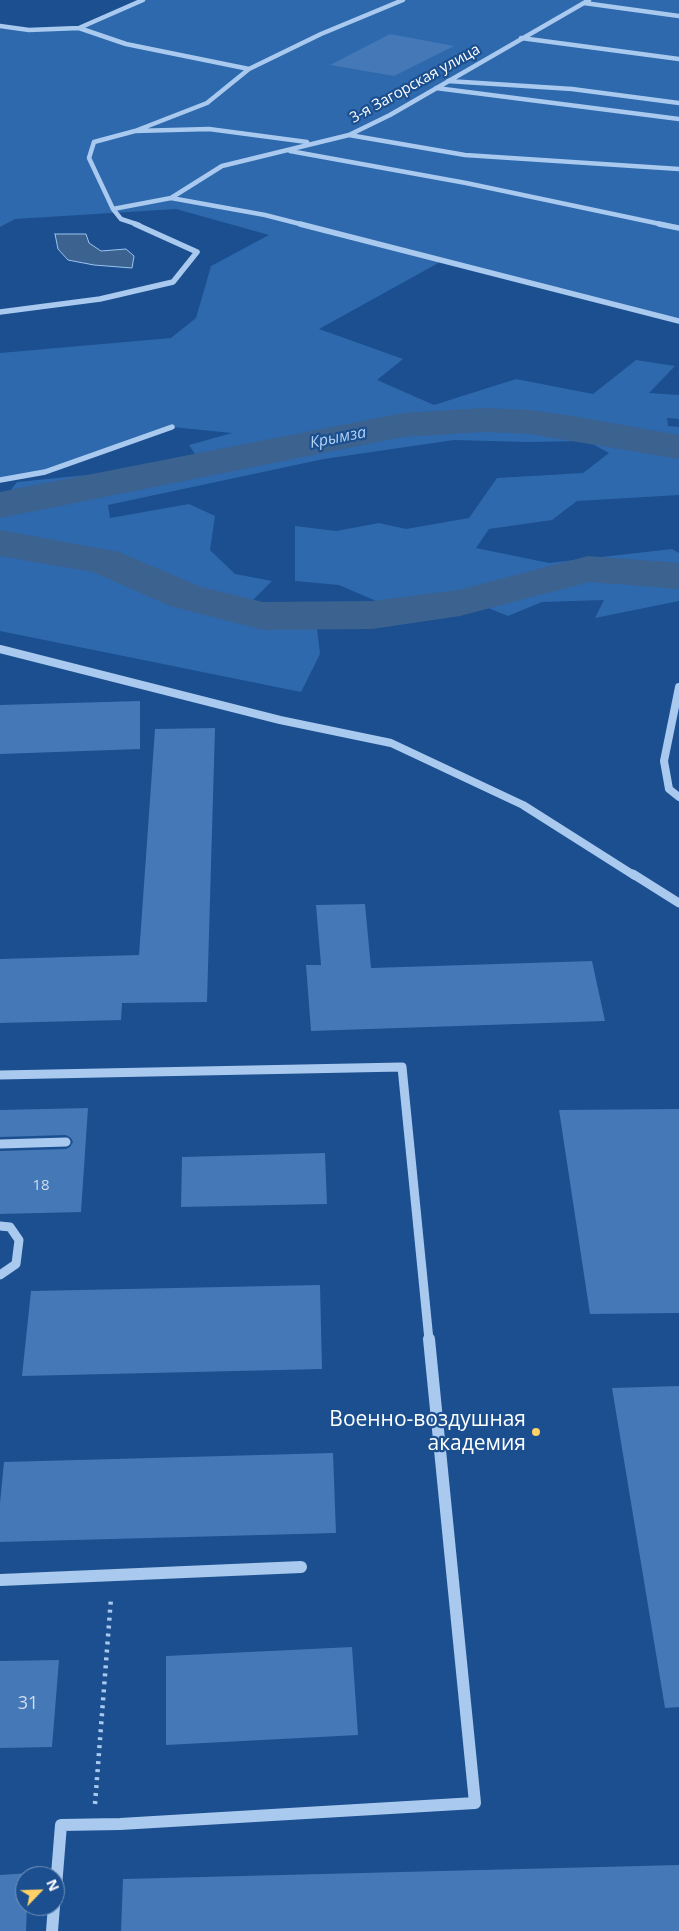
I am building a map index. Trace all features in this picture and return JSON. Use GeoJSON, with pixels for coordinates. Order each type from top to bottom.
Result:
{"type":"FeatureCollection","features":[{"type":"Feature","properties":{"kind":"street"},"geometry":{"type":"LineString","coordinates":[[79,28],[143,0]]}},
{"type":"Feature","properties":{"kind":"street"},"geometry":{"type":"LineString","coordinates":[[0,312],[100,299],[173,282],[197,252],[150,229],[121,219],[113,209],[89,158],[94,142],[135,131],[207,103],[249,69],[321,34],[403,0]]}},
{"type":"Feature","properties":{"kind":"street","name":"3-я Загорская улица"},"geometry":{"type":"LineString","coordinates":[[113,209],[171,198],[222,166],[349,135],[390,115],[589,0]]}},
{"type":"Feature","properties":{"kind":"street"},"geometry":{"type":"LineString","coordinates":[[584,3],[679,16]]}},
{"type":"Feature","properties":{"kind":"street"},"geometry":{"type":"LineString","coordinates":[[0,26],[29,30],[79,28],[126,44],[249,69]]}},
{"type":"Feature","properties":{"kind":"street"},"geometry":{"type":"LineString","coordinates":[[521,38],[679,59]]}},
{"type":"Feature","properties":{"kind":"street"},"geometry":{"type":"LineString","coordinates":[[448,81],[572,89],[679,103]]}},
{"type":"Feature","properties":{"kind":"street"},"geometry":{"type":"LineString","coordinates":[[436,88],[679,119]]}},
{"type":"Feature","properties":{"kind":"street"},"geometry":{"type":"LineString","coordinates":[[135,131],[208,129],[315,143]]}},
{"type":"Feature","properties":{"kind":"street"},"geometry":{"type":"LineString","coordinates":[[349,135],[465,155],[679,169]]}},
{"type":"Feature","properties":{"kind":"street"},"geometry":{"type":"LineString","coordinates":[[285,150],[466,183],[679,228]]}},
{"type":"Feature","properties":{"kind":"street"},"geometry":{"type":"LineString","coordinates":[[171,198],[265,215],[679,321]]}},
{"type":"Feature","properties":{"kind":"street"},"geometry":{"type":"LineString","coordinates":[[0,480],[45,472],[172,427]]}},
{"type":"Feature","properties":{"kind":"street"},"geometry":{"type":"LineString","coordinates":[[0,649],[280,720],[391,743],[523,805],[679,903]]}},
{"type":"Feature","properties":{"kind":"street"},"geometry":{"type":"LineString","coordinates":[[679,687],[664,761],[669,789],[679,797]]}},
{"type":"Feature","properties":{"kind":"street"},"geometry":{"type":"LineString","coordinates":[[0,1075],[402,1067],[475,1803],[61,1825],[58,1866]]}},
{"type":"Feature","properties":{"kind":"street"},"geometry":{"type":"LineString","coordinates":[[0,1144],[66,1142]]}},
{"type":"Feature","properties":{"kind":"street"},"geometry":{"type":"LineString","coordinates":[[0,1226],[10,1227],[19,1240],[16,1264],[0,1275]]}},
{"type":"Feature","properties":{"kind":"street"},"geometry":{"type":"LineString","coordinates":[[0,1580],[301,1567]]}},
{"type":"Feature","properties":{"kind":"street"},"geometry":{"type":"LineString","coordinates":[[52,1931],[53,1916]]}},
{"type":"Feature","properties":{"kind":"path"},"geometry":{"type":"LineString","coordinates":[[94,1824],[113,1575]]}},
{"type":"Feature","properties":{"kind":"shaded area"},"geometry":{"type":"Polygon","coordinates":[[[143,0],[679,0],[679,321],[442,261],[319,329],[403,359],[377,380],[434,405],[516,379],[593,394],[636,360],[675,366],[649,393],[679,395],[679,419],[667,418],[668,426],[679,427],[679,495],[577,501],[552,520],[489,529],[476,548],[549,563],[672,549],[679,553],[679,601],[595,618],[604,600],[542,602],[508,616],[466,599],[404,613],[339,585],[295,581],[295,526],[336,531],[379,523],[406,529],[469,518],[497,478],[583,473],[609,453],[587,441],[454,440],[324,459],[108,505],[110,518],[189,504],[215,516],[210,550],[235,574],[272,581],[247,606],[316,620],[320,654],[301,692],[0,631],[0,504],[17,482],[87,475],[107,486],[207,472],[189,445],[232,433],[172,427],[45,472],[0,480],[0,353],[171,338],[196,318],[211,266],[269,235],[176,209],[15,219],[0,227],[0,26],[29,30],[79,28],[143,0]]]}},
{"type":"Feature","properties":{"kind":"shaded area"},"geometry":{"type":"Polygon","coordinates":[[[55,234],[86,234],[89,243],[101,251],[126,249],[134,256],[132,268],[94,265],[68,260],[58,249],[55,234]]]}},
{"type":"Feature","properties":{"kind":"building"},"geometry":{"type":"Polygon","coordinates":[[[390,34],[454,46],[394,76],[330,65],[390,34]]]}},
{"type":"Feature","properties":{"kind":"building"},"geometry":{"type":"Polygon","coordinates":[[[140,701],[140,749],[0,754],[0,705],[140,701]]]}},
{"type":"Feature","properties":{"kind":"building"},"geometry":{"type":"Polygon","coordinates":[[[215,728],[207,1002],[122,1003],[121,1020],[0,1023],[0,959],[139,955],[155,729],[215,728]]]}},
{"type":"Feature","properties":{"kind":"building"},"geometry":{"type":"Polygon","coordinates":[[[365,904],[371,968],[592,961],[605,1021],[311,1031],[306,965],[321,965],[316,905],[365,904]]]}},
{"type":"Feature","properties":{"kind":"building"},"geometry":{"type":"Polygon","coordinates":[[[88,1108],[81,1212],[0,1214],[0,1151],[66,1149],[73,1142],[66,1135],[0,1137],[0,1110],[88,1108]]]}},
{"type":"Feature","properties":{"kind":"building"},"geometry":{"type":"Polygon","coordinates":[[[679,1109],[679,1313],[590,1314],[559,1110],[679,1109]]]}},
{"type":"Feature","properties":{"kind":"building"},"geometry":{"type":"Polygon","coordinates":[[[325,1153],[327,1204],[181,1207],[182,1157],[325,1153]]]}},
{"type":"Feature","properties":{"kind":"building"},"geometry":{"type":"Polygon","coordinates":[[[320,1285],[322,1369],[22,1376],[31,1291],[320,1285]]]}},
{"type":"Feature","properties":{"kind":"building"},"geometry":{"type":"Polygon","coordinates":[[[679,1386],[679,1707],[665,1708],[612,1388],[679,1386]]]}},
{"type":"Feature","properties":{"kind":"building"},"geometry":{"type":"Polygon","coordinates":[[[333,1453],[336,1533],[0,1542],[0,1503],[4,1462],[333,1453]]]}},
{"type":"Feature","properties":{"kind":"building"},"geometry":{"type":"Polygon","coordinates":[[[352,1647],[358,1735],[166,1745],[166,1656],[352,1647]]]}},
{"type":"Feature","properties":{"kind":"building"},"geometry":{"type":"Polygon","coordinates":[[[59,1660],[52,1747],[0,1748],[0,1661],[59,1660]]]}},
{"type":"Feature","properties":{"kind":"building"},"geometry":{"type":"Polygon","coordinates":[[[679,1865],[679,1931],[121,1931],[123,1879],[679,1865]]]}},
{"type":"Feature","properties":{"kind":"building"},"geometry":{"type":"Polygon","coordinates":[[[15,1874],[15,1916],[27,1916],[26,1931],[0,1931],[0,1875],[15,1874]]]}},
{"type":"Feature","properties":{"kind":"waterway","name":"Крымза"},"geometry":{"type":"LineString","coordinates":[[0,505],[403,425],[484,420],[530,422],[679,447]]}},
{"type":"Feature","properties":{"kind":"waterway"},"geometry":{"type":"LineString","coordinates":[[0,543],[104,561],[186,597],[263,616],[372,615],[460,603],[588,569],[679,576]]}},
{"type":"Feature","properties":{"kind":"place","name":"Военно-воздушная академия"},"geometry":{"type":"Point","coordinates":[536,1432]}}]}
